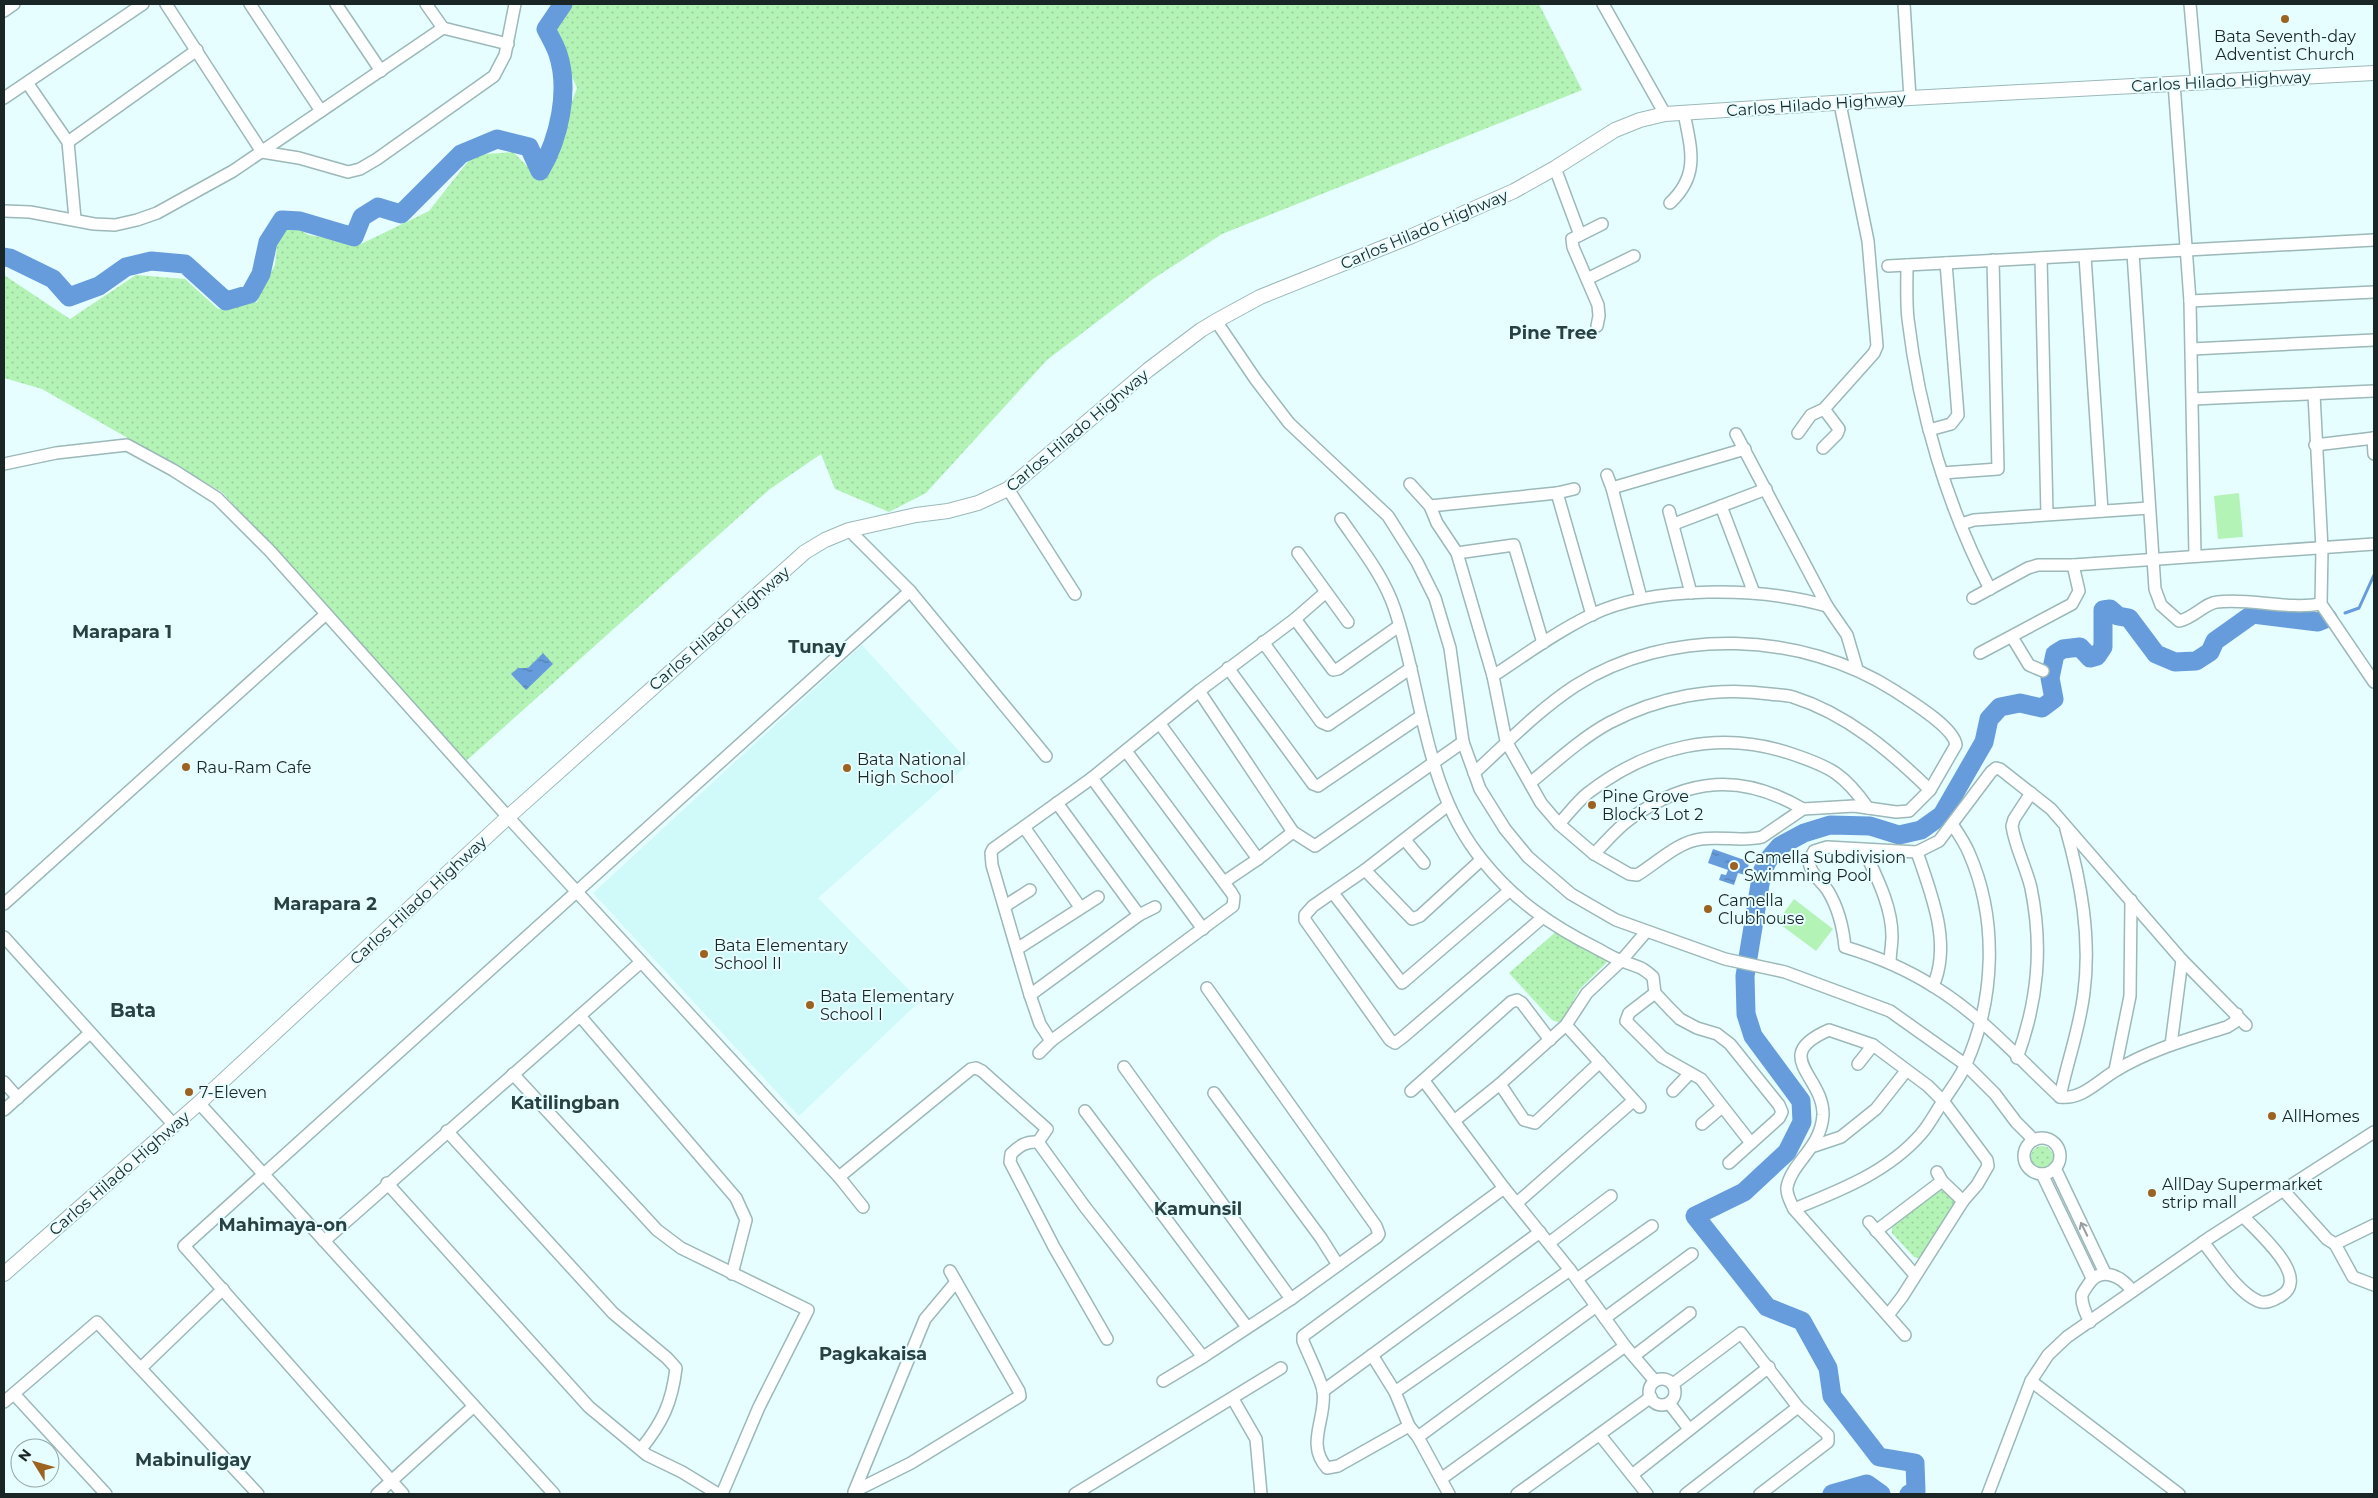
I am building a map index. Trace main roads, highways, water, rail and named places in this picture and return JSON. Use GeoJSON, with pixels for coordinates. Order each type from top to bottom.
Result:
{"type":"FeatureCollection","features":[{"type":"Feature","properties":{"kind":"main road","name":"Carlos Hilado Highway"},"geometry":{"type":"LineString","coordinates":[[4,1274],[199,1103],[508,817],[805,552],[849,530],[948,511],[978,503],[1008,489],[1148,370],[1201,330],[1260,297],[1412,236],[1514,191],[1555,168],[1615,130],[1640,120],[1665,114],[1910,98],[2374,73]]}},
{"type":"Feature","properties":{"kind":"water"},"geometry":{"type":"Polygon","coordinates":[[[543,653],[553,664],[526,690],[511,674],[518,668],[528,668],[543,653]]]}},
{"type":"Feature","properties":{"kind":"water","name":"Camella Subdivision Swimming Pool"},"geometry":{"type":"Polygon","coordinates":[[[1713,849],[1750,862],[1745,875],[1738,873],[1734,885],[1719,880],[1721,874],[1726,875],[1728,870],[1708,863],[1713,849]]]}},
{"type":"Feature","properties":{"kind":"waterway"},"geometry":{"type":"LineString","coordinates":[[4,257],[10,258],[53,279],[69,297],[99,286],[126,267],[151,261],[185,264],[226,301],[250,294],[261,274],[268,242],[282,220],[300,221],[354,237],[362,217],[378,207],[401,214],[461,154],[497,139],[529,147],[540,171],[553,144],[563,99],[563,83],[557,51],[546,29],[563,4]]}},
{"type":"Feature","properties":{"kind":"waterway"},"geometry":{"type":"LineString","coordinates":[[2345,613],[2359,608],[2374,575]]}},
{"type":"Feature","properties":{"kind":"waterway"},"geometry":{"type":"LineString","coordinates":[[1909,1494],[1916,1491],[1915,1463],[1879,1457],[1832,1396],[1828,1368],[1802,1321],[1767,1307],[1695,1216],[1744,1192],[1787,1152],[1802,1122],[1801,1101],[1753,1036],[1746,1014],[1745,976],[1762,872],[1768,860],[1780,846],[1804,833],[1830,825],[1870,826],[1899,835],[1921,830],[1942,815],[1984,742],[1989,719],[2000,707],[2020,703],[2042,708],[2054,699],[2050,678],[2055,654],[2063,649],[2080,647],[2090,658],[2097,656],[2103,647],[2103,610],[2110,609],[2118,616],[2129,618],[2156,654],[2175,662],[2196,661],[2210,652],[2215,641],[2253,614],[2318,622],[2328,618]]}},
{"type":"Feature","properties":{"kind":"waterway"},"geometry":{"type":"LineString","coordinates":[[1832,1494],[1867,1484],[1881,1494]]}},
{"type":"Feature","properties":{"kind":"place","name":"Bata Seventh-day Adventist Church"},"geometry":{"type":"Point","coordinates":[2285,19]}},
{"type":"Feature","properties":{"kind":"place","name":"Rau-Ram Cafe"},"geometry":{"type":"Point","coordinates":[186,767]}},
{"type":"Feature","properties":{"kind":"place","name":"Bata National High School"},"geometry":{"type":"Point","coordinates":[847,768]}},
{"type":"Feature","properties":{"kind":"place","name":"Pine Grove Block 3 Lot 2"},"geometry":{"type":"Point","coordinates":[1592,805]}},
{"type":"Feature","properties":{"kind":"place","name":"Camella Subdivision Swimming Pool"},"geometry":{"type":"Point","coordinates":[1734,866]}},
{"type":"Feature","properties":{"kind":"place","name":"Camella Clubhouse"},"geometry":{"type":"Point","coordinates":[1708,909]}},
{"type":"Feature","properties":{"kind":"place","name":"Bata Elementary School II"},"geometry":{"type":"Point","coordinates":[704,954]}},
{"type":"Feature","properties":{"kind":"place","name":"Bata Elementary School I"},"geometry":{"type":"Point","coordinates":[810,1005]}},
{"type":"Feature","properties":{"kind":"place","name":"7-Eleven"},"geometry":{"type":"Point","coordinates":[189,1092]}},
{"type":"Feature","properties":{"kind":"place","name":"AllHomes"},"geometry":{"type":"Point","coordinates":[2272,1116]}},
{"type":"Feature","properties":{"kind":"place","name":"AllDay Supermarket strip mall"},"geometry":{"type":"Point","coordinates":[2152,1193]}},
{"type":"Feature","properties":{"kind":"district","name":"Pine Tree"},"geometry":{"type":"Point","coordinates":[1553,333]}},
{"type":"Feature","properties":{"kind":"district","name":"Marapara 1"},"geometry":{"type":"Point","coordinates":[122,632]}},
{"type":"Feature","properties":{"kind":"district","name":"Tunay"},"geometry":{"type":"Point","coordinates":[817,647]}},
{"type":"Feature","properties":{"kind":"district","name":"Marapara 2"},"geometry":{"type":"Point","coordinates":[325,904]}},
{"type":"Feature","properties":{"kind":"district","name":"Bata"},"geometry":{"type":"Point","coordinates":[133,1010]}},
{"type":"Feature","properties":{"kind":"district","name":"Katilingban"},"geometry":{"type":"Point","coordinates":[565,1103]}},
{"type":"Feature","properties":{"kind":"district","name":"Kamunsil"},"geometry":{"type":"Point","coordinates":[1198,1209]}},
{"type":"Feature","properties":{"kind":"district","name":"Mahimaya-on"},"geometry":{"type":"Point","coordinates":[283,1225]}},
{"type":"Feature","properties":{"kind":"district","name":"Pagkakaisa"},"geometry":{"type":"Point","coordinates":[873,1354]}},
{"type":"Feature","properties":{"kind":"district","name":"Mabinuligay"},"geometry":{"type":"Point","coordinates":[193,1460]}}]}
